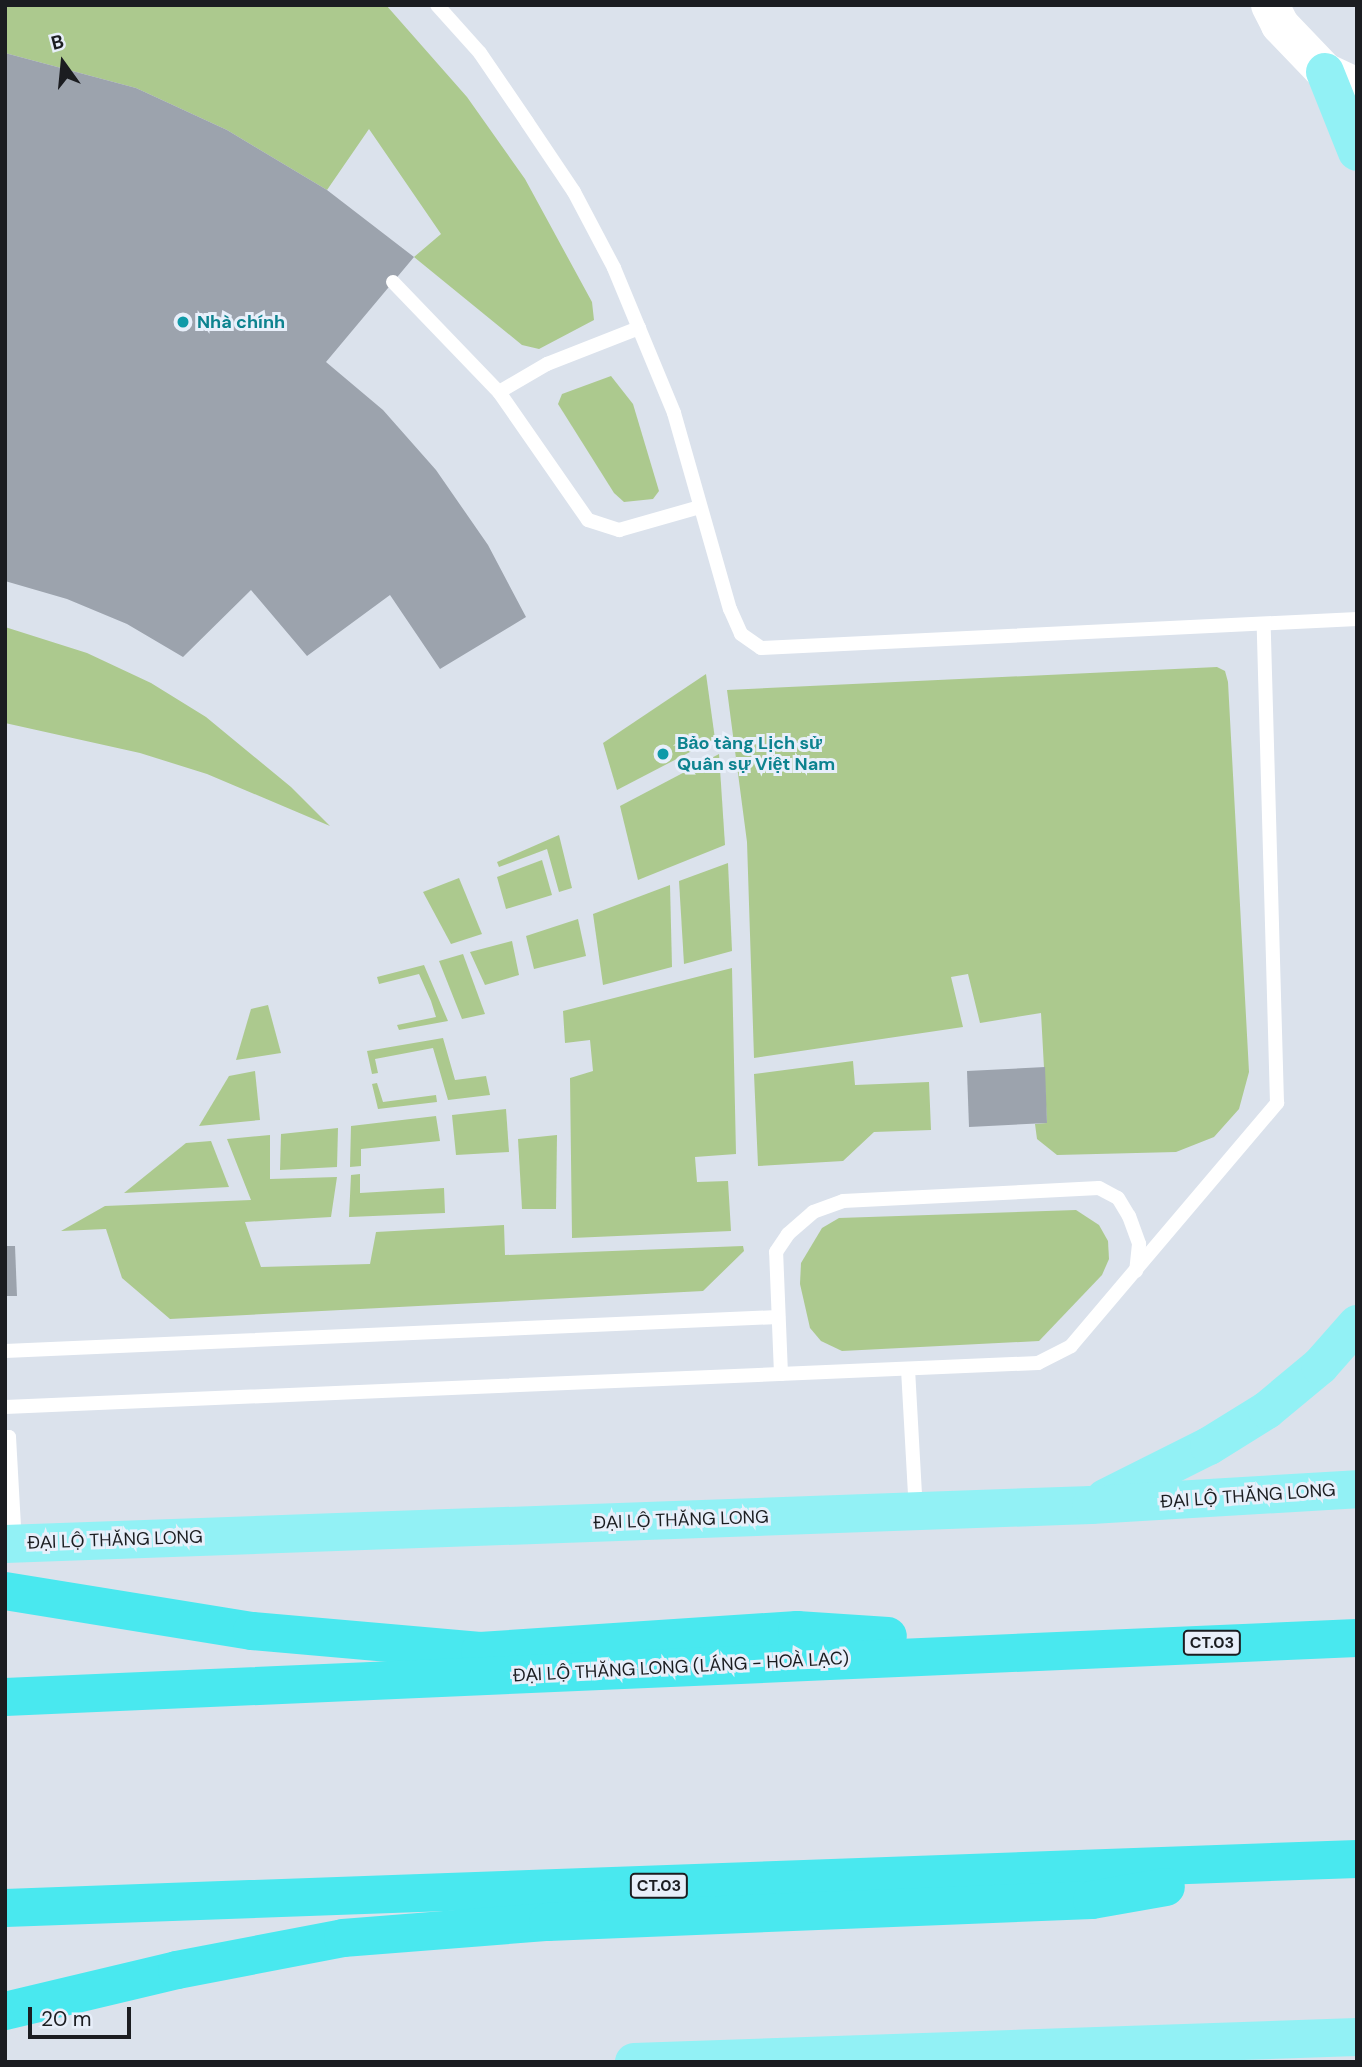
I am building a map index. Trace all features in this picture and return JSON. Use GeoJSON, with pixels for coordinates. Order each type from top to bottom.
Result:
{"type":"FeatureCollection","features":[{"type":"Feature","properties":{"kind":"highway"},"geometry":{"type":"LineString","coordinates":[[5,1591],[252,1631],[480,1651],[797,1630],[1068,1649]]}},
{"type":"Feature","properties":{"kind":"highway","name":"ĐẠI LỘ THĂNG LONG (LÁNG - HOÀ LẠC)"},"geometry":{"type":"LineString","coordinates":[[5,1697],[1357,1638]]}},
{"type":"Feature","properties":{"kind":"highway","name":"CT.03"},"geometry":{"type":"LineString","coordinates":[[5,1908],[1357,1859]]}},
{"type":"Feature","properties":{"kind":"highway"},"geometry":{"type":"LineString","coordinates":[[5,2011],[177,1970],[343,1938],[548,1922],[1092,1900],[1313,1861]]}},
{"type":"Feature","properties":{"kind":"main road"},"geometry":{"type":"LineString","coordinates":[[1341,79],[1357,152]]}},
{"type":"Feature","properties":{"kind":"main road"},"geometry":{"type":"LineString","coordinates":[[1091,1505],[1209,1446],[1267,1409],[1320,1366],[1357,1324]]}},
{"type":"Feature","properties":{"kind":"main road","name":"ĐẠI LỘ THĂNG LONG"},"geometry":{"type":"LineString","coordinates":[[10,1544],[1091,1505],[1357,1489]]}},
{"type":"Feature","properties":{"kind":"main road"},"geometry":{"type":"LineString","coordinates":[[634,2062],[1167,2054],[1357,2037]]}},
{"type":"Feature","properties":{"kind":"street"},"geometry":{"type":"LineString","coordinates":[[1270,5],[1280,25],[1341,79]]}},
{"type":"Feature","properties":{"kind":"lane"},"geometry":{"type":"LineString","coordinates":[[437,5],[480,53],[574,192],[614,268],[674,413],[730,609],[741,634],[761,648],[1357,619]]}},
{"type":"Feature","properties":{"kind":"lane"},"geometry":{"type":"LineString","coordinates":[[394,282],[499,392],[588,520],[619,530],[700,507]]}},
{"type":"Feature","properties":{"kind":"lane"},"geometry":{"type":"LineString","coordinates":[[499,392],[547,364],[639,328]]}},
{"type":"Feature","properties":{"kind":"lane"},"geometry":{"type":"LineString","coordinates":[[5,1407],[1038,1363],[1070,1346],[1136,1273],[1277,1103],[1264,624]]}},
{"type":"Feature","properties":{"kind":"lane"},"geometry":{"type":"LineString","coordinates":[[781,1374],[776,1252],[788,1234],[813,1212],[843,1201],[1099,1188],[1118,1198],[1129,1216],[1139,1244],[1136,1273]]}},
{"type":"Feature","properties":{"kind":"lane"},"geometry":{"type":"LineString","coordinates":[[5,1351],[778,1317]]}},
{"type":"Feature","properties":{"kind":"lane"},"geometry":{"type":"LineString","coordinates":[[908,1369],[916,1512]]}},
{"type":"Feature","properties":{"kind":"lane"},"geometry":{"type":"LineString","coordinates":[[5,1437],[9,1437],[10,1544]]}},
{"type":"Feature","properties":{"kind":"green space"},"geometry":{"type":"Polygon","coordinates":[[[5,5],[386,5],[467,97],[525,179],[592,302],[594,320],[539,349],[522,345],[414,257],[441,234],[369,129],[327,190],[227,130],[136,88],[5,53],[5,5]]]}},
{"type":"Feature","properties":{"kind":"green space"},"geometry":{"type":"Polygon","coordinates":[[[611,376],[633,404],[659,491],[653,499],[624,502],[614,493],[558,404],[562,394],[611,376]]]}},
{"type":"Feature","properties":{"kind":"green space"},"geometry":{"type":"Polygon","coordinates":[[[5,627],[87,653],[151,683],[206,717],[291,787],[330,826],[207,774],[140,753],[5,723],[5,627]]]}},
{"type":"Feature","properties":{"kind":"green space"},"geometry":{"type":"Polygon","coordinates":[[[1217,667],[1225,671],[1228,682],[1249,1072],[1239,1109],[1214,1137],[1176,1152],[1057,1155],[1037,1139],[1035,1124],[1047,1123],[1041,1013],[980,1023],[968,974],[951,977],[963,1027],[754,1058],[747,842],[727,690],[1217,667]]]}},
{"type":"Feature","properties":{"kind":"green space"},"geometry":{"type":"Polygon","coordinates":[[[706,674],[715,739],[617,790],[603,743],[706,674]]]}},
{"type":"Feature","properties":{"kind":"green space"},"geometry":{"type":"Polygon","coordinates":[[[719,754],[725,845],[638,880],[620,806],[719,754]]]}},
{"type":"Feature","properties":{"kind":"green space"},"geometry":{"type":"Polygon","coordinates":[[[559,835],[572,888],[559,892],[547,849],[499,867],[497,862],[559,835]]]}},
{"type":"Feature","properties":{"kind":"green space"},"geometry":{"type":"Polygon","coordinates":[[[542,860],[552,895],[506,909],[497,877],[542,860]]]}},
{"type":"Feature","properties":{"kind":"green space"},"geometry":{"type":"Polygon","coordinates":[[[728,863],[732,951],[684,964],[679,881],[728,863]]]}},
{"type":"Feature","properties":{"kind":"green space"},"geometry":{"type":"Polygon","coordinates":[[[459,878],[482,934],[451,944],[423,892],[459,878]]]}},
{"type":"Feature","properties":{"kind":"green space"},"geometry":{"type":"Polygon","coordinates":[[[670,885],[672,967],[603,985],[593,914],[670,885]]]}},
{"type":"Feature","properties":{"kind":"green space"},"geometry":{"type":"Polygon","coordinates":[[[578,919],[586,956],[534,969],[526,936],[578,919]]]}},
{"type":"Feature","properties":{"kind":"green space"},"geometry":{"type":"Polygon","coordinates":[[[512,941],[519,975],[485,985],[470,952],[512,941]]]}},
{"type":"Feature","properties":{"kind":"green space"},"geometry":{"type":"Polygon","coordinates":[[[463,954],[485,1014],[462,1019],[439,961],[463,954]]]}},
{"type":"Feature","properties":{"kind":"green space"},"geometry":{"type":"Polygon","coordinates":[[[424,965],[448,1021],[399,1030],[397,1025],[436,1017],[431,1001],[419,974],[379,984],[377,977],[424,965]]]}},
{"type":"Feature","properties":{"kind":"green space"},"geometry":{"type":"Polygon","coordinates":[[[732,968],[736,1154],[695,1157],[697,1182],[728,1181],[731,1231],[572,1238],[570,1078],[593,1071],[590,1040],[565,1043],[563,1011],[732,968]]]}},
{"type":"Feature","properties":{"kind":"green space"},"geometry":{"type":"Polygon","coordinates":[[[268,1005],[281,1053],[236,1060],[251,1009],[268,1005]]]}},
{"type":"Feature","properties":{"kind":"green space"},"geometry":{"type":"Polygon","coordinates":[[[443,1038],[455,1080],[486,1076],[490,1095],[448,1100],[433,1048],[375,1059],[378,1073],[372,1074],[367,1051],[443,1038]]]}},
{"type":"Feature","properties":{"kind":"green space"},"geometry":{"type":"Polygon","coordinates":[[[853,1061],[855,1085],[929,1082],[931,1130],[874,1132],[843,1161],[758,1166],[754,1074],[853,1061]]]}},
{"type":"Feature","properties":{"kind":"green space"},"geometry":{"type":"Polygon","coordinates":[[[255,1071],[260,1120],[199,1126],[229,1076],[255,1071]]]}},
{"type":"Feature","properties":{"kind":"green space"},"geometry":{"type":"Polygon","coordinates":[[[377,1083],[383,1102],[436,1095],[437,1102],[378,1109],[372,1084],[377,1083]]]}},
{"type":"Feature","properties":{"kind":"green space"},"geometry":{"type":"Polygon","coordinates":[[[506,1109],[509,1152],[456,1155],[452,1115],[506,1109]]]}},
{"type":"Feature","properties":{"kind":"green space"},"geometry":{"type":"Polygon","coordinates":[[[436,1116],[440,1141],[361,1149],[361,1166],[350,1167],[351,1126],[436,1116]]]}},
{"type":"Feature","properties":{"kind":"green space"},"geometry":{"type":"Polygon","coordinates":[[[338,1128],[337,1167],[280,1170],[281,1134],[338,1128]]]}},
{"type":"Feature","properties":{"kind":"green space"},"geometry":{"type":"Polygon","coordinates":[[[270,1135],[270,1179],[337,1177],[331,1217],[245,1222],[261,1267],[370,1264],[376,1232],[504,1225],[505,1255],[743,1246],[744,1251],[703,1291],[170,1319],[122,1278],[106,1229],[61,1231],[105,1206],[251,1200],[227,1139],[270,1135]]]}},
{"type":"Feature","properties":{"kind":"green space"},"geometry":{"type":"Polygon","coordinates":[[[557,1135],[556,1209],[522,1209],[518,1139],[557,1135]]]}},
{"type":"Feature","properties":{"kind":"green space"},"geometry":{"type":"Polygon","coordinates":[[[211,1141],[229,1187],[124,1193],[186,1143],[211,1141]]]}},
{"type":"Feature","properties":{"kind":"green space"},"geometry":{"type":"Polygon","coordinates":[[[360,1174],[360,1193],[444,1188],[445,1213],[349,1217],[351,1175],[360,1174]]]}},
{"type":"Feature","properties":{"kind":"green space"},"geometry":{"type":"Polygon","coordinates":[[[1076,1210],[1099,1225],[1108,1241],[1109,1259],[1102,1275],[1039,1341],[842,1351],[821,1341],[810,1328],[800,1284],[801,1263],[822,1228],[839,1218],[1076,1210]]]}},
{"type":"Feature","properties":{"kind":"building","name":"Nhà chính"},"geometry":{"type":"Polygon","coordinates":[[[5,53],[136,88],[227,130],[327,190],[414,257],[326,362],[383,410],[436,470],[488,545],[526,617],[440,669],[390,595],[307,656],[251,590],[183,657],[127,624],[67,599],[5,581],[5,53]]]}},
{"type":"Feature","properties":{"kind":"building"},"geometry":{"type":"Polygon","coordinates":[[[1045,1067],[1047,1123],[969,1127],[967,1071],[1045,1067]]]}},
{"type":"Feature","properties":{"kind":"building"},"geometry":{"type":"Polygon","coordinates":[[[5,1246],[15,1246],[17,1296],[5,1296],[5,1246]]]}},
{"type":"Feature","properties":{"kind":"place","name":"Nhà chính"},"geometry":{"type":"Point","coordinates":[183,322]}},
{"type":"Feature","properties":{"kind":"place","name":"Bảo tàng Lịch sử Quân sự Việt Nam"},"geometry":{"type":"Point","coordinates":[663,754]}}]}
